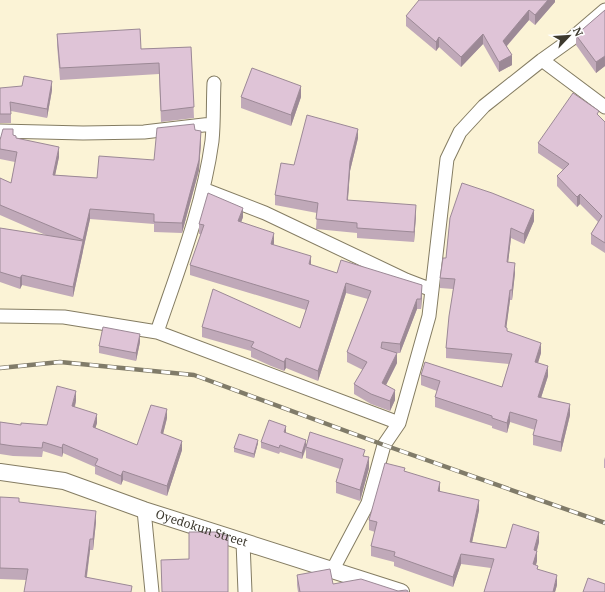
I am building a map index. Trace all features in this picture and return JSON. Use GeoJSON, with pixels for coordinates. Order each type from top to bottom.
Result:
{"type":"FeatureCollection","features":[{"type":"Feature","properties":{"kind":"street"},"geometry":{"type":"LineString","coordinates":[[332,571],[368,503],[384,445],[399,423],[429,316],[447,159],[460,132],[484,106],[570,40],[605,10]]}},
{"type":"Feature","properties":{"kind":"street"},"geometry":{"type":"LineString","coordinates":[[542,60],[605,107]]}},
{"type":"Feature","properties":{"kind":"street"},"geometry":{"type":"LineString","coordinates":[[157,332],[194,222],[203,189],[212,140],[214,82]]}},
{"type":"Feature","properties":{"kind":"street"},"geometry":{"type":"LineString","coordinates":[[0,131],[83,133],[144,132],[212,124]]}},
{"type":"Feature","properties":{"kind":"street"},"geometry":{"type":"LineString","coordinates":[[203,189],[265,213],[406,280],[432,290]]}},
{"type":"Feature","properties":{"kind":"street"},"geometry":{"type":"LineString","coordinates":[[0,316],[64,317],[157,332],[399,423]]}},
{"type":"Feature","properties":{"kind":"street","name":"Oyedokun Street"},"geometry":{"type":"LineString","coordinates":[[0,472],[64,481],[144,510],[402,592]]}},
{"type":"Feature","properties":{"kind":"street"},"geometry":{"type":"LineString","coordinates":[[144,510],[152,592]]}},
{"type":"Feature","properties":{"kind":"street"},"geometry":{"type":"LineString","coordinates":[[244,542],[245,592]]}},
{"type":"Feature","properties":{"kind":"building"},"geometry":{"type":"Polygon","coordinates":[[[419,0],[548,0],[535,15],[529,10],[503,41],[512,55],[499,62],[483,34],[461,57],[439,37],[436,42],[406,16],[419,0]]]}},
{"type":"Feature","properties":{"kind":"building"},"geometry":{"type":"Polygon","coordinates":[[[605,10],[605,56],[596,62],[576,35],[605,10]]]}},
{"type":"Feature","properties":{"kind":"building"},"geometry":{"type":"Polygon","coordinates":[[[140,29],[141,49],[191,47],[194,107],[161,111],[159,63],[60,68],[57,34],[140,29]]]}},
{"type":"Feature","properties":{"kind":"building"},"geometry":{"type":"Polygon","coordinates":[[[252,68],[301,86],[291,115],[241,97],[252,68]]]}},
{"type":"Feature","properties":{"kind":"building"},"geometry":{"type":"Polygon","coordinates":[[[24,76],[52,81],[47,109],[10,102],[11,114],[0,114],[0,88],[22,86],[24,76]]]}},
{"type":"Feature","properties":{"kind":"building"},"geometry":{"type":"Polygon","coordinates":[[[573,93],[599,111],[597,114],[605,122],[605,243],[591,234],[602,216],[580,194],[577,197],[557,176],[569,164],[538,143],[573,93]]]}},
{"type":"Feature","properties":{"kind":"building"},"geometry":{"type":"Polygon","coordinates":[[[307,115],[358,129],[350,161],[347,200],[416,205],[414,232],[357,228],[357,223],[316,219],[318,203],[275,195],[281,163],[294,165],[307,115]]]}},
{"type":"Feature","properties":{"kind":"building"},"geometry":{"type":"Polygon","coordinates":[[[194,124],[195,130],[201,131],[199,160],[182,223],[154,222],[154,214],[90,209],[83,240],[0,205],[0,178],[11,183],[17,152],[0,149],[0,140],[3,129],[13,129],[13,135],[16,136],[16,138],[59,147],[53,175],[97,178],[99,156],[154,160],[157,128],[194,124]]]}},
{"type":"Feature","properties":{"kind":"building"},"geometry":{"type":"Polygon","coordinates":[[[462,183],[534,210],[524,234],[511,228],[507,262],[515,263],[512,290],[510,290],[505,327],[507,328],[507,331],[541,343],[535,362],[548,366],[538,397],[570,404],[561,442],[533,435],[537,420],[510,412],[507,423],[492,418],[492,416],[435,397],[440,381],[421,375],[425,362],[502,387],[512,354],[446,348],[455,279],[440,278],[443,258],[446,258],[450,218],[462,183]]]}},
{"type":"Feature","properties":{"kind":"building"},"geometry":{"type":"Polygon","coordinates":[[[208,193],[243,208],[238,221],[274,233],[271,244],[311,256],[309,264],[337,273],[341,260],[422,285],[421,299],[417,299],[400,344],[382,342],[381,348],[397,353],[382,383],[395,390],[390,401],[371,394],[354,384],[367,362],[347,352],[371,291],[346,283],[318,371],[286,358],[284,362],[251,347],[254,342],[202,327],[213,289],[300,328],[309,301],[190,265],[204,225],[199,224],[208,193]]]}},
{"type":"Feature","properties":{"kind":"building"},"geometry":{"type":"Polygon","coordinates":[[[0,228],[83,241],[73,287],[22,275],[20,278],[0,272],[0,228]]]}},
{"type":"Feature","properties":{"kind":"building"},"geometry":{"type":"Polygon","coordinates":[[[103,327],[140,334],[136,353],[99,346],[103,327]]]}},
{"type":"Feature","properties":{"kind":"building"},"geometry":{"type":"Polygon","coordinates":[[[57,386],[76,391],[72,406],[97,414],[93,427],[137,445],[151,405],[167,409],[161,433],[182,441],[167,486],[123,471],[121,476],[95,465],[98,459],[63,444],[62,448],[43,442],[42,448],[0,444],[0,422],[21,425],[21,423],[47,425],[57,386]]]}},
{"type":"Feature","properties":{"kind":"building"},"geometry":{"type":"Polygon","coordinates":[[[269,420],[286,426],[284,432],[306,440],[302,453],[280,445],[279,448],[261,442],[269,420]]]}},
{"type":"Feature","properties":{"kind":"building"},"geometry":{"type":"Polygon","coordinates":[[[310,432],[365,450],[363,456],[369,457],[360,490],[336,482],[343,459],[306,447],[310,432]]]}},
{"type":"Feature","properties":{"kind":"building"},"geometry":{"type":"Polygon","coordinates":[[[239,434],[258,440],[254,454],[234,448],[239,434]]]}},
{"type":"Feature","properties":{"kind":"building"},"geometry":{"type":"Polygon","coordinates":[[[385,463],[405,468],[404,471],[440,482],[438,491],[479,500],[470,542],[506,548],[513,524],[539,532],[534,550],[537,551],[533,564],[538,566],[537,569],[557,575],[553,592],[484,592],[494,559],[461,554],[453,577],[394,556],[395,552],[371,546],[377,522],[369,520],[385,463]]]}},
{"type":"Feature","properties":{"kind":"building"},"geometry":{"type":"Polygon","coordinates":[[[0,497],[19,498],[19,502],[96,511],[93,539],[90,539],[85,577],[132,586],[131,592],[24,592],[28,569],[0,568],[0,497]]]}},
{"type":"Feature","properties":{"kind":"building"},"geometry":{"type":"Polygon","coordinates":[[[189,532],[215,532],[228,536],[228,592],[162,592],[161,560],[189,559],[189,532]]]}},
{"type":"Feature","properties":{"kind":"building"},"geometry":{"type":"Polygon","coordinates":[[[330,569],[333,584],[361,579],[398,591],[406,590],[408,592],[300,592],[297,575],[330,569]]]}},
{"type":"Feature","properties":{"kind":"building"},"geometry":{"type":"Polygon","coordinates":[[[588,578],[605,584],[605,592],[583,592],[588,578]]]}},
{"type":"Feature","properties":{"kind":"railway"},"geometry":{"type":"LineString","coordinates":[[0,368],[60,362],[194,375],[384,445],[605,523]]}}]}
